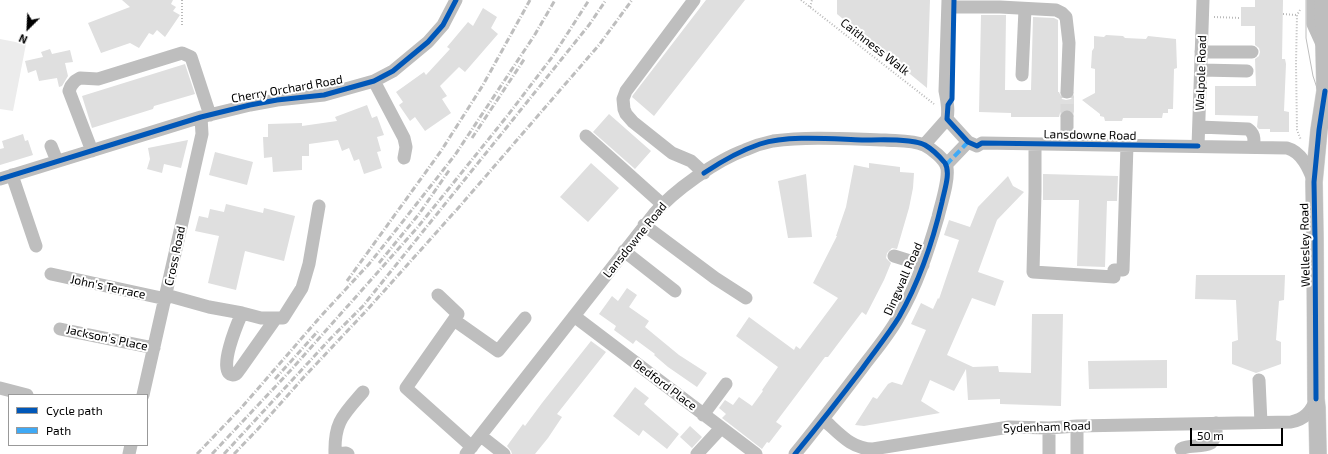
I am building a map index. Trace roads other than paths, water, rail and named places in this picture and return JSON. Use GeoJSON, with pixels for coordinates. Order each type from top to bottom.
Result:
{"type":"FeatureCollection","features":[{"type":"Feature","properties":{"kind":"main road"},"geometry":{"type":"LineString","coordinates":[[1323,0],[1324,49]]}},
{"type":"Feature","properties":{"kind":"main road","name":"Wellesley Road"},"geometry":{"type":"LineString","coordinates":[[1318,454],[1314,182],[1319,130],[1325,91],[1324,49]]}},
{"type":"Feature","properties":{"kind":"street","name":"Cherry Orchard Road"},"geometry":{"type":"LineString","coordinates":[[6,177],[205,116],[277,100],[324,95],[374,81],[393,71],[428,42],[443,25],[456,0]]}},
{"type":"Feature","properties":{"kind":"street"},"geometry":{"type":"LineString","coordinates":[[694,0],[626,91],[623,99],[623,105],[626,114],[633,122],[672,153],[691,160],[704,173]]}},
{"type":"Feature","properties":{"kind":"street","name":"Walpole Road"},"geometry":{"type":"LineString","coordinates":[[1198,146],[1203,0]]}},
{"type":"Feature","properties":{"kind":"street","name":"Wellesley Road"},"geometry":{"type":"LineString","coordinates":[[1313,0],[1313,24],[1324,49]]}},
{"type":"Feature","properties":{"kind":"street"},"geometry":{"type":"LineString","coordinates":[[924,145],[947,119],[948,105],[945,91],[948,4],[1056,10],[1062,13],[1066,17],[1069,43],[1067,92]]}},
{"type":"Feature","properties":{"kind":"street"},"geometry":{"type":"LineString","coordinates":[[1022,75],[1025,9]]}},
{"type":"Feature","properties":{"kind":"street","name":"Cross Road"},"geometry":{"type":"LineString","coordinates":[[92,151],[69,91],[75,81],[80,78],[98,79],[182,52],[191,57],[205,116],[143,394]]}},
{"type":"Feature","properties":{"kind":"street"},"geometry":{"type":"LineString","coordinates":[[1201,52],[1252,52]]}},
{"type":"Feature","properties":{"kind":"street"},"geometry":{"type":"LineString","coordinates":[[1201,70],[1247,71]]}},
{"type":"Feature","properties":{"kind":"street"},"geometry":{"type":"LineString","coordinates":[[374,81],[404,138],[406,147],[404,158]]}},
{"type":"Feature","properties":{"kind":"street"},"geometry":{"type":"LineString","coordinates":[[1067,117],[1067,144]]}},
{"type":"Feature","properties":{"kind":"street"},"geometry":{"type":"LineString","coordinates":[[946,165],[968,142],[957,132],[947,119]]}},
{"type":"Feature","properties":{"kind":"street"},"geometry":{"type":"LineString","coordinates":[[1199,127],[1248,129],[1254,136],[1254,147]]}},
{"type":"Feature","properties":{"kind":"street"},"geometry":{"type":"LineString","coordinates":[[586,136],[662,204]]}},
{"type":"Feature","properties":{"kind":"street","name":"Lansdowne Road"},"geometry":{"type":"LineString","coordinates":[[469,451],[644,225],[662,204],[722,161],[743,150],[772,142],[819,139],[875,140],[905,141],[924,145],[935,153],[946,165]]}},
{"type":"Feature","properties":{"kind":"street","name":"Lansdowne Road"},"geometry":{"type":"LineString","coordinates":[[968,142],[977,146],[982,143],[1254,147],[1292,149],[1302,159],[1310,171],[1314,182]]}},
{"type":"Feature","properties":{"kind":"street"},"geometry":{"type":"LineString","coordinates":[[1035,144],[1033,272],[1114,277],[1114,270],[1124,270],[1127,145]]}},
{"type":"Feature","properties":{"kind":"street"},"geometry":{"type":"LineString","coordinates":[[51,146],[57,161]]}},
{"type":"Feature","properties":{"kind":"street","name":"Dingwall Road"},"geometry":{"type":"LineString","coordinates":[[823,419],[891,329],[904,308],[923,264],[932,238],[947,174],[946,165]]}},
{"type":"Feature","properties":{"kind":"street"},"geometry":{"type":"LineString","coordinates":[[6,177],[36,246]]}},
{"type":"Feature","properties":{"kind":"street"},"geometry":{"type":"LineString","coordinates":[[242,313],[230,346],[227,362],[227,369],[229,373],[233,375],[237,374],[276,318],[283,318],[302,288],[309,264],[319,206]]}},
{"type":"Feature","properties":{"kind":"street"},"geometry":{"type":"LineString","coordinates":[[644,225],[715,278],[746,298]]}},
{"type":"Feature","properties":{"kind":"street"},"geometry":{"type":"LineString","coordinates":[[624,251],[675,291]]}},
{"type":"Feature","properties":{"kind":"street"},"geometry":{"type":"LineString","coordinates":[[894,256],[923,264]]}},
{"type":"Feature","properties":{"kind":"street","name":"John's Terrace"},"geometry":{"type":"LineString","coordinates":[[51,274],[261,318],[276,318]]}},
{"type":"Feature","properties":{"kind":"street"},"geometry":{"type":"LineString","coordinates":[[438,295],[458,314],[406,388],[469,451]]}},
{"type":"Feature","properties":{"kind":"street","name":"Bedford Place"},"geometry":{"type":"LineString","coordinates":[[574,316],[756,454]]}},
{"type":"Feature","properties":{"kind":"street"},"geometry":{"type":"LineString","coordinates":[[454,320],[498,351],[525,318]]}},
{"type":"Feature","properties":{"kind":"street","name":"Jackson's Place"},"geometry":{"type":"LineString","coordinates":[[60,329],[154,348]]}},
{"type":"Feature","properties":{"kind":"street"},"geometry":{"type":"LineString","coordinates":[[1259,380],[1261,423]]}},
{"type":"Feature","properties":{"kind":"street"},"geometry":{"type":"LineString","coordinates":[[703,415],[726,384]]}},
{"type":"Feature","properties":{"kind":"street"},"geometry":{"type":"LineString","coordinates":[[0,388],[23,394]]}},
{"type":"Feature","properties":{"kind":"street"},"geometry":{"type":"LineString","coordinates":[[348,454],[335,454],[336,428],[341,418],[363,392]]}},
{"type":"Feature","properties":{"kind":"street","name":"Sydenham Road"},"geometry":{"type":"LineString","coordinates":[[823,419],[850,443],[858,447],[868,449],[1009,427],[1049,428],[1077,426],[1291,422],[1301,419],[1310,413],[1316,399]]}},
{"type":"Feature","properties":{"kind":"street"},"geometry":{"type":"LineString","coordinates":[[795,454],[823,419]]}},
{"type":"Feature","properties":{"kind":"street"},"geometry":{"type":"LineString","coordinates":[[1180,449],[1187,446],[1204,446],[1211,444],[1216,436],[1216,423]]}},
{"type":"Feature","properties":{"kind":"street"},"geometry":{"type":"LineString","coordinates":[[1077,426],[1077,448]]}},
{"type":"Feature","properties":{"kind":"street"},"geometry":{"type":"LineString","coordinates":[[697,454],[720,428]]}},
{"type":"Feature","properties":{"kind":"street"},"geometry":{"type":"LineString","coordinates":[[1049,428],[1049,454]]}},
{"type":"Feature","properties":{"kind":"street"},"geometry":{"type":"LineString","coordinates":[[481,436],[504,454]]}},
{"type":"Feature","properties":{"kind":"tunnel"},"geometry":{"type":"LineString","coordinates":[[1067,92],[1067,117]]}},
{"type":"Feature","properties":{"kind":"tram line"},"geometry":{"type":"LineString","coordinates":[[1306,0],[1306,38],[1313,76],[1328,121]]}},
{"type":"Feature","properties":{"kind":"railway"},"geometry":{"type":"LineString","coordinates":[[347,281],[441,151],[483,85],[530,0]]}},
{"type":"Feature","properties":{"kind":"railway"},"geometry":{"type":"LineString","coordinates":[[197,454],[242,407],[321,316],[369,264],[400,225],[455,155],[534,36],[555,0]]}},
{"type":"Feature","properties":{"kind":"railway"},"geometry":{"type":"LineString","coordinates":[[212,454],[290,371],[417,228],[508,115],[553,56],[589,0]]}},
{"type":"Feature","properties":{"kind":"railway"},"geometry":{"type":"LineString","coordinates":[[224,454],[331,338],[363,306],[589,25],[606,0]]}},
{"type":"Feature","properties":{"kind":"railway"},"geometry":{"type":"LineString","coordinates":[[234,454],[367,310],[460,206],[599,45],[632,0]]}},
{"type":"Feature","properties":{"kind":"railway"},"geometry":{"type":"LineString","coordinates":[[472,138],[525,58]]}},
{"type":"Feature","properties":{"kind":"railway"},"geometry":{"type":"LineString","coordinates":[[379,263],[419,214],[450,169]]}},
{"type":"Feature","properties":{"kind":"railway"},"geometry":{"type":"LineString","coordinates":[[275,379],[319,330]]}}]}
